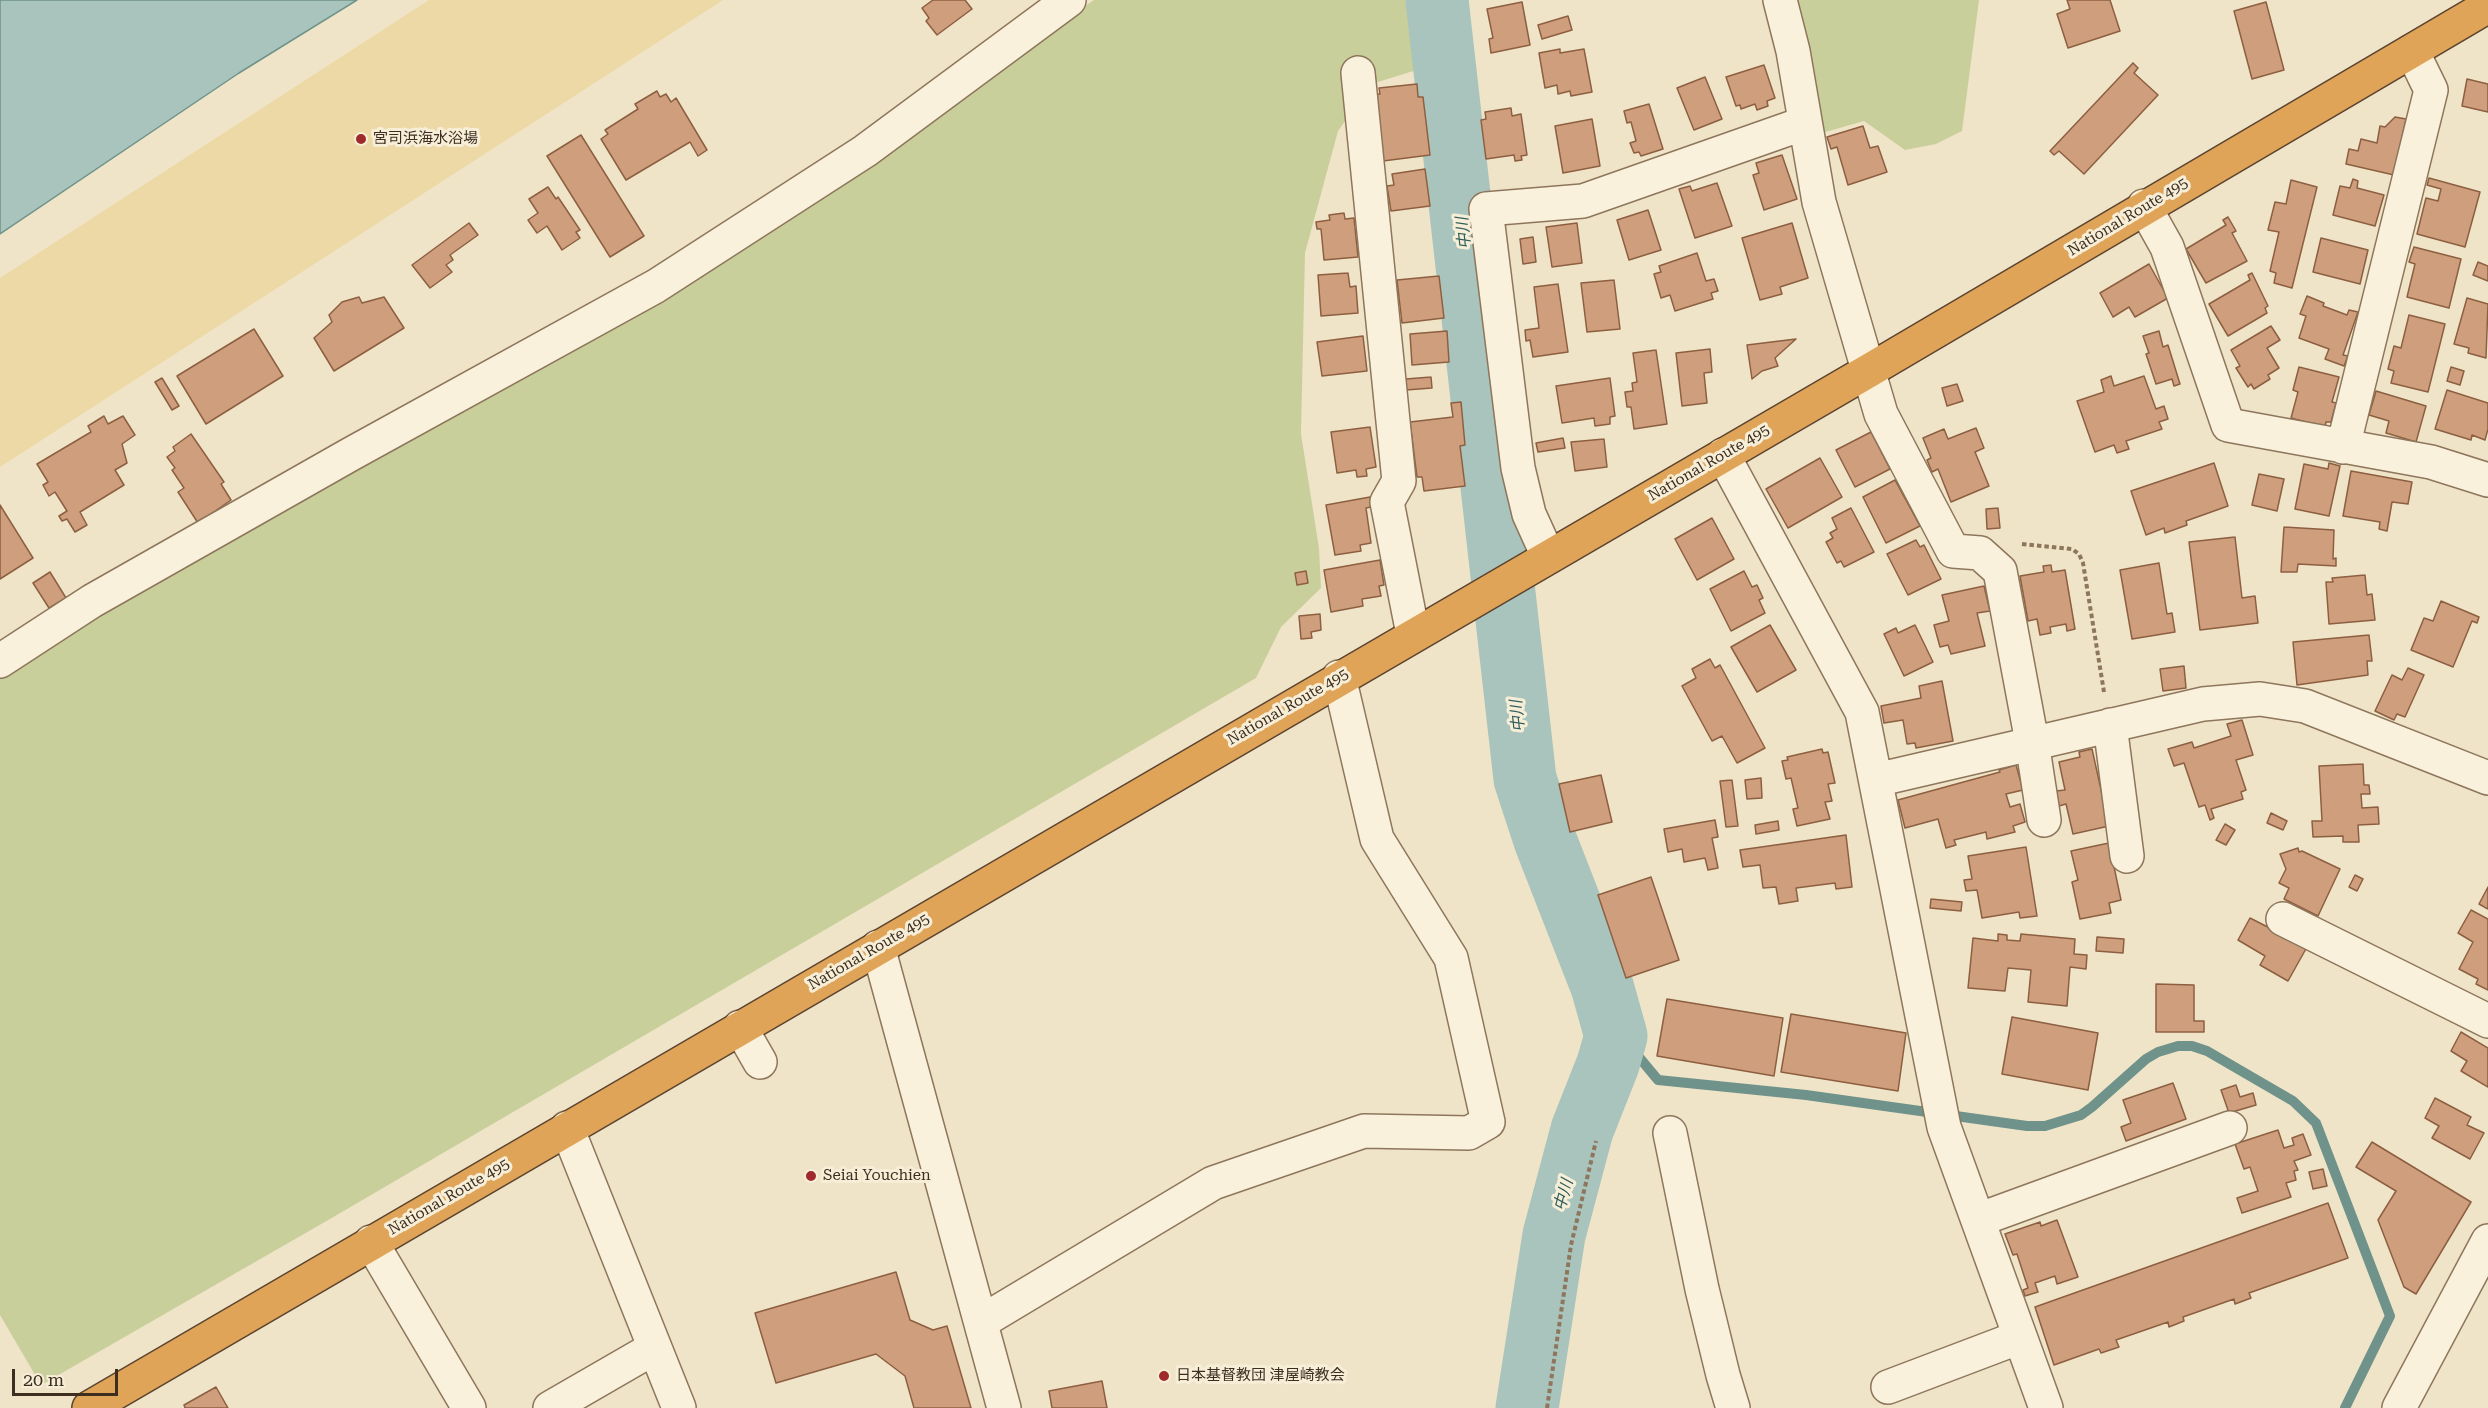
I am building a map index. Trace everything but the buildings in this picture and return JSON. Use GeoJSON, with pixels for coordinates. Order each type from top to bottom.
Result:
{"type":"FeatureCollection","features":[{"type":"Feature","properties":{"kind":"highway","name":"National Route 495"},"geometry":{"type":"LineString","coordinates":[[88,1408],[1338,677],[1869,370],[2144,206],[2488,6]]}},
{"type":"Feature","properties":{"kind":"street"},"geometry":{"type":"LineString","coordinates":[[0,661],[92,601],[351,454],[656,286],[864,152],[1070,0]]}},
{"type":"Feature","properties":{"kind":"street"},"geometry":{"type":"LineString","coordinates":[[1779,0],[1793,51],[1819,202],[1881,414],[1953,551],[1980,553],[2000,571],[2044,820]]}},
{"type":"Feature","properties":{"kind":"street"},"geometry":{"type":"LineString","coordinates":[[2343,447],[2431,90],[2412,51]]}},
{"type":"Feature","properties":{"kind":"street"},"geometry":{"type":"LineString","coordinates":[[1358,73],[1399,481],[1387,502],[1413,634]]}},
{"type":"Feature","properties":{"kind":"street"},"geometry":{"type":"LineString","coordinates":[[1548,556],[1528,514],[1518,468],[1486,209],[1583,201],[1805,123]]}},
{"type":"Feature","properties":{"kind":"street"},"geometry":{"type":"LineString","coordinates":[[2144,206],[2167,247],[2228,425],[2431,462],[2488,480]]}},
{"type":"Feature","properties":{"kind":"street"},"geometry":{"type":"LineString","coordinates":[[1723,454],[1862,712],[1942,1119],[2046,1408]]}},
{"type":"Feature","properties":{"kind":"street"},"geometry":{"type":"LineString","coordinates":[[981,1322],[1213,1183],[1364,1131],[1469,1133],[1488,1122],[1451,958],[1377,838],[1338,677]]}},
{"type":"Feature","properties":{"kind":"street"},"geometry":{"type":"LineString","coordinates":[[1876,780],[2203,704],[2260,699],[2305,706],[2488,778]]}},
{"type":"Feature","properties":{"kind":"street"},"geometry":{"type":"LineString","coordinates":[[2110,725],[2127,856]]}},
{"type":"Feature","properties":{"kind":"street"},"geometry":{"type":"LineString","coordinates":[[2283,920],[2488,1021]]}},
{"type":"Feature","properties":{"kind":"street"},"geometry":{"type":"LineString","coordinates":[[878,947],[1004,1408]]}},
{"type":"Feature","properties":{"kind":"street"},"geometry":{"type":"LineString","coordinates":[[740,1027],[760,1062]]}},
{"type":"Feature","properties":{"kind":"street"},"geometry":{"type":"LineString","coordinates":[[567,1128],[679,1408]]}},
{"type":"Feature","properties":{"kind":"street"},"geometry":{"type":"LineString","coordinates":[[1978,1220],[2230,1128]]}},
{"type":"Feature","properties":{"kind":"street"},"geometry":{"type":"LineString","coordinates":[[1670,1133],[1702,1289],[1733,1408]]}},
{"type":"Feature","properties":{"kind":"street"},"geometry":{"type":"LineString","coordinates":[[2399,1408],[2488,1241]]}},
{"type":"Feature","properties":{"kind":"street"},"geometry":{"type":"LineString","coordinates":[[371,1242],[469,1408]]}},
{"type":"Feature","properties":{"kind":"street"},"geometry":{"type":"LineString","coordinates":[[1888,1387],[2020,1336]]}},
{"type":"Feature","properties":{"kind":"street"},"geometry":{"type":"LineString","coordinates":[[550,1408],[654,1348]]}},
{"type":"Feature","properties":{"kind":"path"},"geometry":{"type":"LineString","coordinates":[[1980,553],[2020,544],[2072,549],[2079,554],[2084,563],[2110,725]]}},
{"type":"Feature","properties":{"kind":"path"},"geometry":{"type":"LineString","coordinates":[[1547,1408],[1571,1245],[1596,1141]]}},
{"type":"Feature","properties":{"kind":"green space"},"geometry":{"type":"Polygon","coordinates":[[[1094,0],[1415,0],[1423,68],[1349,91],[1353,110],[1338,131],[1305,253],[1301,434],[1319,548],[1321,588],[1281,627],[1256,678],[330,1219],[41,1385],[0,1315],[0,678],[106,611],[643,308],[1094,0]]]}},
{"type":"Feature","properties":{"kind":"green space"},"geometry":{"type":"Polygon","coordinates":[[[1796,0],[1979,0],[1962,131],[1936,144],[1905,150],[1864,121],[1822,133],[1808,38],[1796,0]]]}},
{"type":"Feature","properties":{"kind":"sand","name":"宮司浜海水浴場"},"geometry":{"type":"Polygon","coordinates":[[[429,0],[723,0],[0,467],[0,278],[429,0]]]}},
{"type":"Feature","properties":{"kind":"water"},"geometry":{"type":"Polygon","coordinates":[[[0,0],[357,0],[239,73],[0,234],[0,0]]]}},
{"type":"Feature","properties":{"kind":"waterway","name":"中川"},"geometry":{"type":"LineString","coordinates":[[1437,0],[1525,779],[1545,840],[1602,986],[1616,1036],[1608,1064],[1582,1130],[1554,1235],[1527,1408]]}},
{"type":"Feature","properties":{"kind":"waterway"},"geometry":{"type":"LineString","coordinates":[[1616,1036],[1623,1038],[1658,1080],[1806,1095],[2027,1126],[2045,1126],[2081,1115],[2146,1059],[2158,1052],[2178,1046],[2192,1046],[2207,1051],[2293,1101],[2316,1123],[2390,1316],[2345,1408]]}},
{"type":"Feature","properties":{"kind":"place","name":"宮司浜海水浴場"},"geometry":{"type":"Point","coordinates":[361,139]}},
{"type":"Feature","properties":{"kind":"place","name":"Seiai Youchien"},"geometry":{"type":"Point","coordinates":[811,1176]}},
{"type":"Feature","properties":{"kind":"place","name":"日本基督教団 津屋崎教会"},"geometry":{"type":"Point","coordinates":[1164,1376]}}]}
